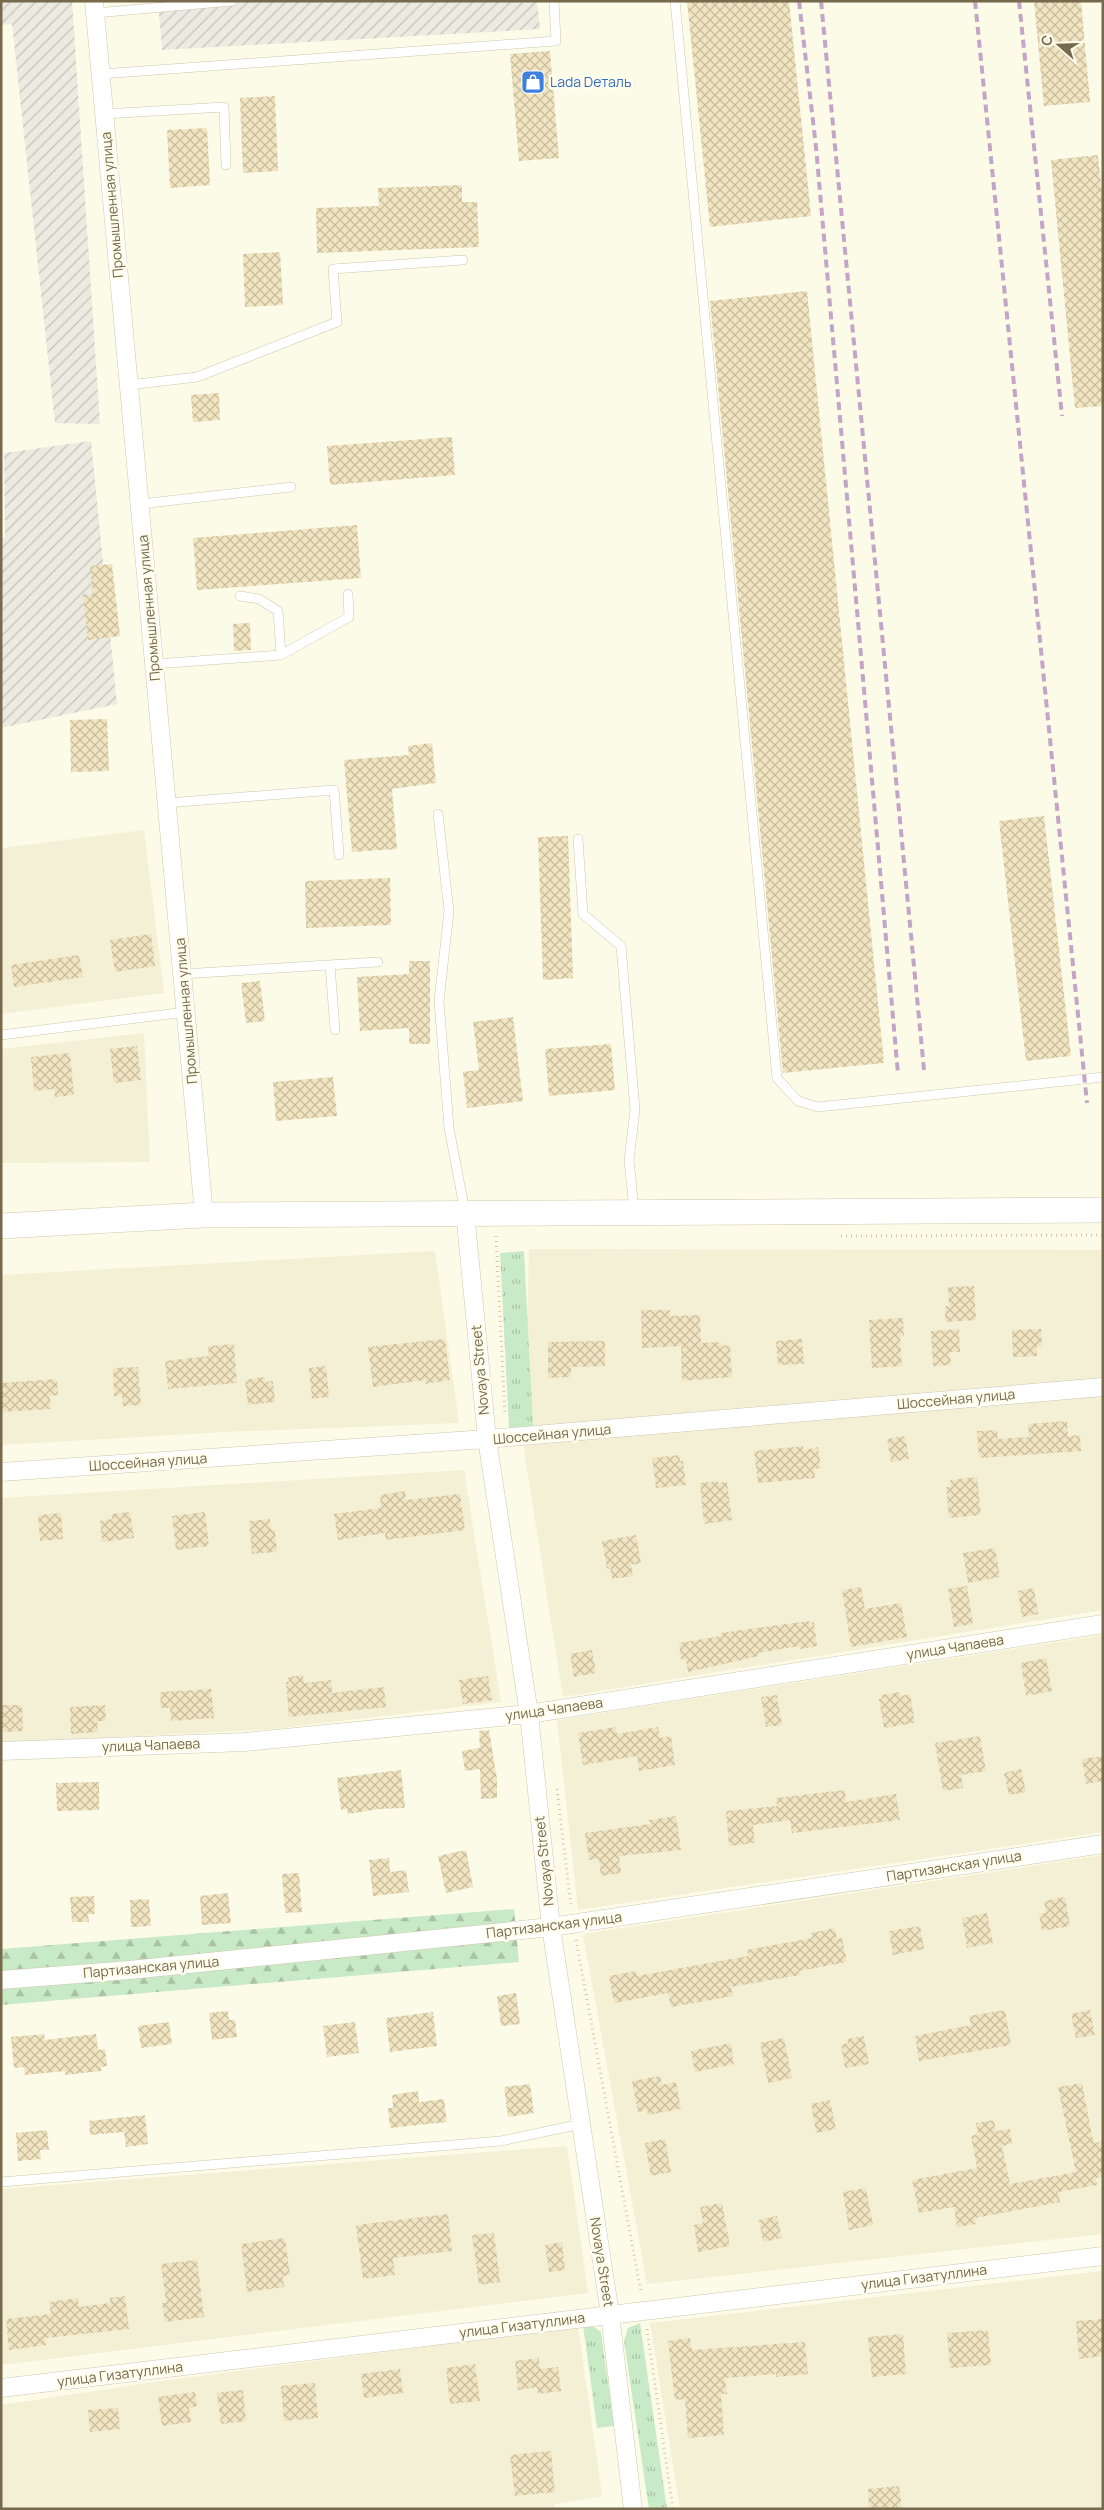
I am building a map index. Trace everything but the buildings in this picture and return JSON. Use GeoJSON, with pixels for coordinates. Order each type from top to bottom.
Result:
{"type":"FeatureCollection","features":[{"type":"Feature","properties":{"kind":"main road"},"geometry":{"type":"LineString","coordinates":[[1,1226],[204,1215],[465,1212],[1103,1210]]}},
{"type":"Feature","properties":{"kind":"street","name":"Промышленная улица"},"geometry":{"type":"LineString","coordinates":[[94,7],[204,1215]]}},
{"type":"Feature","properties":{"kind":"street","name":"Novaya Street"},"geometry":{"type":"LineString","coordinates":[[465,1212],[487,1439],[529,1714],[551,1927],[610,2314],[634,2509]]}},
{"type":"Feature","properties":{"kind":"street","name":"Шоссейная улица"},"geometry":{"type":"LineString","coordinates":[[1,1472],[506,1438],[1103,1387]]}},
{"type":"Feature","properties":{"kind":"street","name":"улица Чапаева"},"geometry":{"type":"LineString","coordinates":[[1,1751],[245,1742],[529,1714],[1103,1624]]}},
{"type":"Feature","properties":{"kind":"street","name":"Партизанская улица"},"geometry":{"type":"LineString","coordinates":[[1,1980],[130,1970],[551,1927],[1103,1844]]}},
{"type":"Feature","properties":{"kind":"street","name":"улица Гизатуллина"},"geometry":{"type":"LineString","coordinates":[[1,2388],[1103,2256]]}},
{"type":"Feature","properties":{"kind":"lane"},"geometry":{"type":"LineString","coordinates":[[94,7],[232,1]]}},
{"type":"Feature","properties":{"kind":"lane"},"geometry":{"type":"LineString","coordinates":[[100,74],[556,41],[554,1]]}},
{"type":"Feature","properties":{"kind":"lane"},"geometry":{"type":"LineString","coordinates":[[675,1],[777,1078],[798,1101],[818,1107],[1103,1077]]}},
{"type":"Feature","properties":{"kind":"lane"},"geometry":{"type":"LineString","coordinates":[[104,114],[224,107],[226,165]]}},
{"type":"Feature","properties":{"kind":"lane"},"geometry":{"type":"LineString","coordinates":[[129,385],[197,377],[337,322],[333,269],[463,260]]}},
{"type":"Feature","properties":{"kind":"lane"},"geometry":{"type":"LineString","coordinates":[[140,504],[292,487]]}},
{"type":"Feature","properties":{"kind":"lane"},"geometry":{"type":"LineString","coordinates":[[154,664],[281,655],[348,617],[348,594]]}},
{"type":"Feature","properties":{"kind":"lane"},"geometry":{"type":"LineString","coordinates":[[240,596],[259,599],[278,611],[281,655]]}},
{"type":"Feature","properties":{"kind":"lane"},"geometry":{"type":"LineString","coordinates":[[167,803],[334,790],[339,855]]}},
{"type":"Feature","properties":{"kind":"lane"},"geometry":{"type":"LineString","coordinates":[[438,814],[449,911],[439,1001],[449,1128],[465,1212]]}},
{"type":"Feature","properties":{"kind":"lane"},"geometry":{"type":"LineString","coordinates":[[578,839],[583,914],[621,946],[635,1110],[629,1160],[634,1212]]}},
{"type":"Feature","properties":{"kind":"lane"},"geometry":{"type":"LineString","coordinates":[[182,974],[378,962]]}},
{"type":"Feature","properties":{"kind":"lane"},"geometry":{"type":"LineString","coordinates":[[330,965],[335,1030]]}},
{"type":"Feature","properties":{"kind":"lane"},"geometry":{"type":"LineString","coordinates":[[1,1035],[186,1012]]}},
{"type":"Feature","properties":{"kind":"lane"},"geometry":{"type":"LineString","coordinates":[[1,2182],[501,2141],[581,2124]]}},
{"type":"Feature","properties":{"kind":"path"},"geometry":{"type":"LineString","coordinates":[[834,1236],[1103,1235]]}},
{"type":"Feature","properties":{"kind":"path"},"geometry":{"type":"LineString","coordinates":[[469,1249],[496,1236],[506,1236]]}},
{"type":"Feature","properties":{"kind":"path"},"geometry":{"type":"LineString","coordinates":[[496,1236],[506,1438]]}},
{"type":"Feature","properties":{"kind":"path"},"geometry":{"type":"LineString","coordinates":[[556,1779],[573,1924],[644,2310],[673,2509]]}},
{"type":"Feature","properties":{"kind":"shaded area"},"geometry":{"type":"Polygon","coordinates":[[[1,1],[72,1],[100,424],[55,423],[12,24],[1,25],[1,1]]]}},
{"type":"Feature","properties":{"kind":"shaded area"},"geometry":{"type":"Polygon","coordinates":[[[158,1],[537,1],[540,29],[162,50],[158,1]]]}},
{"type":"Feature","properties":{"kind":"shaded area"},"geometry":{"type":"Polygon","coordinates":[[[91,441],[117,704],[1,728],[1,538],[5,537],[4,453],[91,441]]]}},
{"type":"Feature","properties":{"kind":"shaded area"},"geometry":{"type":"Polygon","coordinates":[[[144,830],[164,993],[1,1014],[1,848],[144,830]]]}},
{"type":"Feature","properties":{"kind":"shaded area"},"geometry":{"type":"Polygon","coordinates":[[[144,1033],[150,1162],[1,1163],[1,1049],[144,1033]]]}},
{"type":"Feature","properties":{"kind":"shaded area"},"geometry":{"type":"Polygon","coordinates":[[[529,1249],[1103,1250],[1103,1610],[563,1697],[524,1450],[529,1249]]]}},
{"type":"Feature","properties":{"kind":"shaded area"},"geometry":{"type":"Polygon","coordinates":[[[435,1251],[459,1423],[225,1432],[1,1445],[1,1275],[435,1251]]]}},
{"type":"Feature","properties":{"kind":"shaded area"},"geometry":{"type":"Polygon","coordinates":[[[464,1470],[501,1702],[273,1729],[1,1743],[1,1498],[464,1470]]]}},
{"type":"Feature","properties":{"kind":"shaded area"},"geometry":{"type":"Polygon","coordinates":[[[1103,1635],[1103,1832],[578,1910],[557,1720],[1103,1635]]]}},
{"type":"Feature","properties":{"kind":"shaded area"},"geometry":{"type":"Polygon","coordinates":[[[1103,1855],[1103,2234],[647,2284],[583,1934],[1103,1855]]]}},
{"type":"Feature","properties":{"kind":"shaded area"},"geometry":{"type":"Polygon","coordinates":[[[567,2146],[588,2293],[1,2365],[1,2189],[567,2146]]]}},
{"type":"Feature","properties":{"kind":"shaded area"},"geometry":{"type":"Polygon","coordinates":[[[1103,2271],[1103,2509],[680,2509],[650,2323],[1103,2271]]]}},
{"type":"Feature","properties":{"kind":"shaded area"},"geometry":{"type":"Polygon","coordinates":[[[578,2327],[602,2496],[555,2504],[555,2509],[1,2509],[1,2405],[162,2381],[578,2327]]]}},
{"type":"Feature","properties":{"kind":"green space"},"geometry":{"type":"Polygon","coordinates":[[[524,1251],[533,1426],[509,1428],[500,1253],[524,1251]]]}},
{"type":"Feature","properties":{"kind":"green space"},"geometry":{"type":"Polygon","coordinates":[[[514,1909],[519,1962],[1,2005],[1,1949],[514,1909]]]}},
{"type":"Feature","properties":{"kind":"green space"},"geometry":{"type":"Polygon","coordinates":[[[640,2323],[667,2509],[649,2509],[624,2341],[628,2328],[640,2323]]]}},
{"type":"Feature","properties":{"kind":"green space"},"geometry":{"type":"Polygon","coordinates":[[[583,2325],[594,2327],[601,2332],[614,2426],[597,2428],[583,2325]]]}},
{"type":"Feature","properties":{"kind":"railway"},"geometry":{"type":"LineString","coordinates":[[799,1],[816,147],[898,1074]]}},
{"type":"Feature","properties":{"kind":"railway"},"geometry":{"type":"LineString","coordinates":[[821,1],[924,1070]]}},
{"type":"Feature","properties":{"kind":"railway"},"geometry":{"type":"LineString","coordinates":[[975,1],[1087,1103]]}},
{"type":"Feature","properties":{"kind":"railway"},"geometry":{"type":"LineString","coordinates":[[1019,1],[1062,416]]}},
{"type":"Feature","properties":{"kind":"place","name":"Lada Dеталь"},"geometry":{"type":"Point","coordinates":[533,82]}}]}
